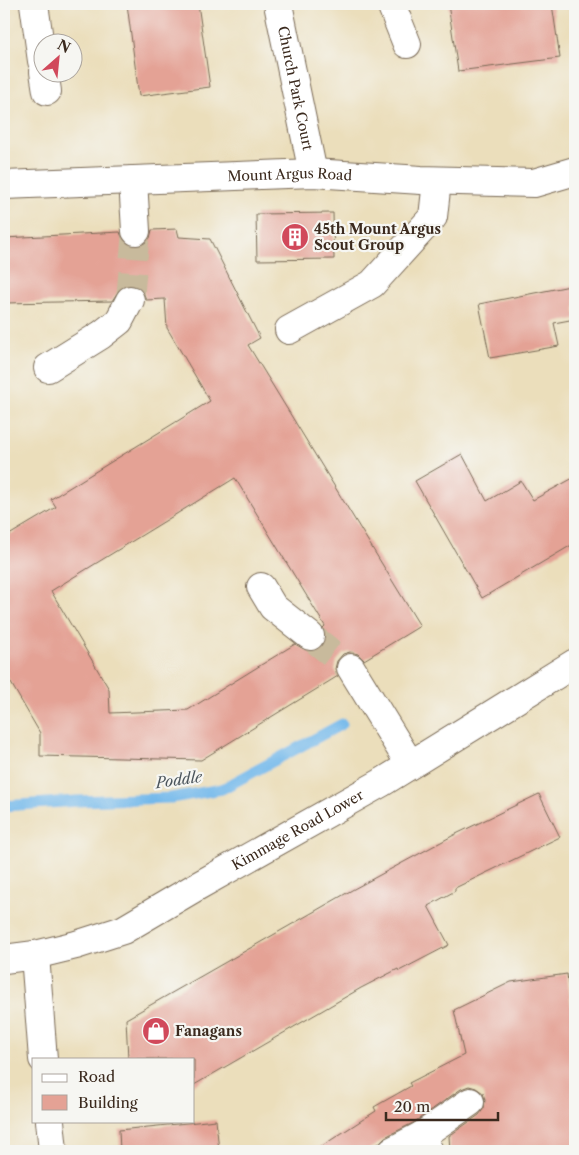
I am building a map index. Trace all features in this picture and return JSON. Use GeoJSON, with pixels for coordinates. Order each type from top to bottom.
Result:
{"type":"FeatureCollection","features":[{"type":"Feature","properties":{"kind":"street"},"geometry":{"type":"LineString","coordinates":[[34,4],[38,32]]}},
{"type":"Feature","properties":{"kind":"street","name":"Church Park Court"},"geometry":{"type":"LineString","coordinates":[[278,4],[313,173]]}},
{"type":"Feature","properties":{"kind":"street"},"geometry":{"type":"LineString","coordinates":[[391,4],[407,44]]}},
{"type":"Feature","properties":{"kind":"street","name":"Mount Argus Road"},"geometry":{"type":"LineString","coordinates":[[4,185],[313,173],[437,181],[534,183],[575,171]]}},
{"type":"Feature","properties":{"kind":"street"},"geometry":{"type":"LineString","coordinates":[[133,180],[136,231]]}},
{"type":"Feature","properties":{"kind":"street"},"geometry":{"type":"LineString","coordinates":[[289,330],[372,284],[433,217],[437,181]]}},
{"type":"Feature","properties":{"kind":"street"},"geometry":{"type":"LineString","coordinates":[[48,368],[101,335],[119,321],[130,300]]}},
{"type":"Feature","properties":{"kind":"street"},"geometry":{"type":"LineString","coordinates":[[261,588],[273,607],[310,636]]}},
{"type":"Feature","properties":{"kind":"street","name":"Kimmage Road Lower"},"geometry":{"type":"LineString","coordinates":[[4,959],[76,945],[123,930],[381,783],[575,663]]}},
{"type":"Feature","properties":{"kind":"street"},"geometry":{"type":"LineString","coordinates":[[351,668],[410,764]]}},
{"type":"Feature","properties":{"kind":"street"},"geometry":{"type":"LineString","coordinates":[[35,954],[43,1058]]}},
{"type":"Feature","properties":{"kind":"street"},"geometry":{"type":"LineString","coordinates":[[392,1151],[425,1144],[470,1102]]}},
{"type":"Feature","properties":{"kind":"street"},"geometry":{"type":"LineString","coordinates":[[50,1122],[53,1151]]}},
{"type":"Feature","properties":{"kind":"building"},"geometry":{"type":"Polygon","coordinates":[[[127,4],[198,4],[210,87],[139,96],[127,4]]]}},
{"type":"Feature","properties":{"kind":"building"},"geometry":{"type":"Polygon","coordinates":[[[448,4],[552,4],[560,58],[458,71],[448,4]]]}},
{"type":"Feature","properties":{"kind":"building","name":"45th Mount Argus Scout Group"},"geometry":{"type":"Polygon","coordinates":[[[333,213],[334,259],[257,260],[256,214],[333,213]]]}},
{"type":"Feature","properties":{"kind":"building"},"geometry":{"type":"Polygon","coordinates":[[[177,229],[179,237],[210,239],[260,338],[248,345],[420,626],[364,660],[358,654],[350,652],[343,654],[337,661],[335,669],[338,676],[201,760],[40,756],[40,733],[4,671],[4,538],[56,507],[51,499],[210,401],[167,328],[165,299],[146,300],[143,291],[138,286],[130,284],[121,287],[112,301],[4,303],[4,238],[120,232],[123,240],[129,245],[136,247],[145,244],[150,238],[152,230],[177,229]],[[235,478],[51,591],[109,689],[110,713],[188,710],[295,644],[308,651],[316,650],[323,645],[325,638],[323,628],[325,626],[235,478]]]}},
{"type":"Feature","properties":{"kind":"building"},"geometry":{"type":"Polygon","coordinates":[[[575,285],[575,319],[554,323],[559,346],[490,358],[479,304],[575,285]]]}},
{"type":"Feature","properties":{"kind":"building"},"geometry":{"type":"Polygon","coordinates":[[[462,454],[487,501],[521,481],[533,500],[575,477],[575,543],[482,598],[415,481],[462,454]]]}},
{"type":"Feature","properties":{"kind":"building"},"geometry":{"type":"Polygon","coordinates":[[[539,794],[560,837],[455,888],[455,891],[428,906],[449,945],[361,988],[195,1084],[195,1058],[128,1058],[126,1019],[352,890],[454,835],[539,794]]]}},
{"type":"Feature","properties":{"kind":"building"},"geometry":{"type":"Polygon","coordinates":[[[567,974],[575,1038],[575,1151],[450,1151],[449,1136],[479,1115],[484,1108],[485,1100],[483,1093],[469,1086],[461,1089],[413,1123],[385,1137],[366,1151],[314,1151],[376,1111],[374,1107],[411,1086],[409,1083],[464,1055],[454,1010],[511,982],[567,974]]]}},
{"type":"Feature","properties":{"kind":"building"},"geometry":{"type":"Polygon","coordinates":[[[216,1120],[219,1151],[120,1151],[119,1130],[216,1120]]]}},
{"type":"Feature","properties":{"kind":"waterway","name":"Poddle"},"geometry":{"type":"LineString","coordinates":[[4,806],[77,801],[171,798],[222,789],[342,724]]}},
{"type":"Feature","properties":{"kind":"tunnel"},"geometry":{"type":"LineString","coordinates":[[130,300],[136,231]]}},
{"type":"Feature","properties":{"kind":"tunnel"},"geometry":{"type":"LineString","coordinates":[[310,636],[351,668]]}},
{"type":"Feature","properties":{"kind":"place","name":"45th Mount Argus Scout Group"},"geometry":{"type":"Point","coordinates":[295,237]}},
{"type":"Feature","properties":{"kind":"place","name":"Fanagans"},"geometry":{"type":"Point","coordinates":[156,1031]}}]}
